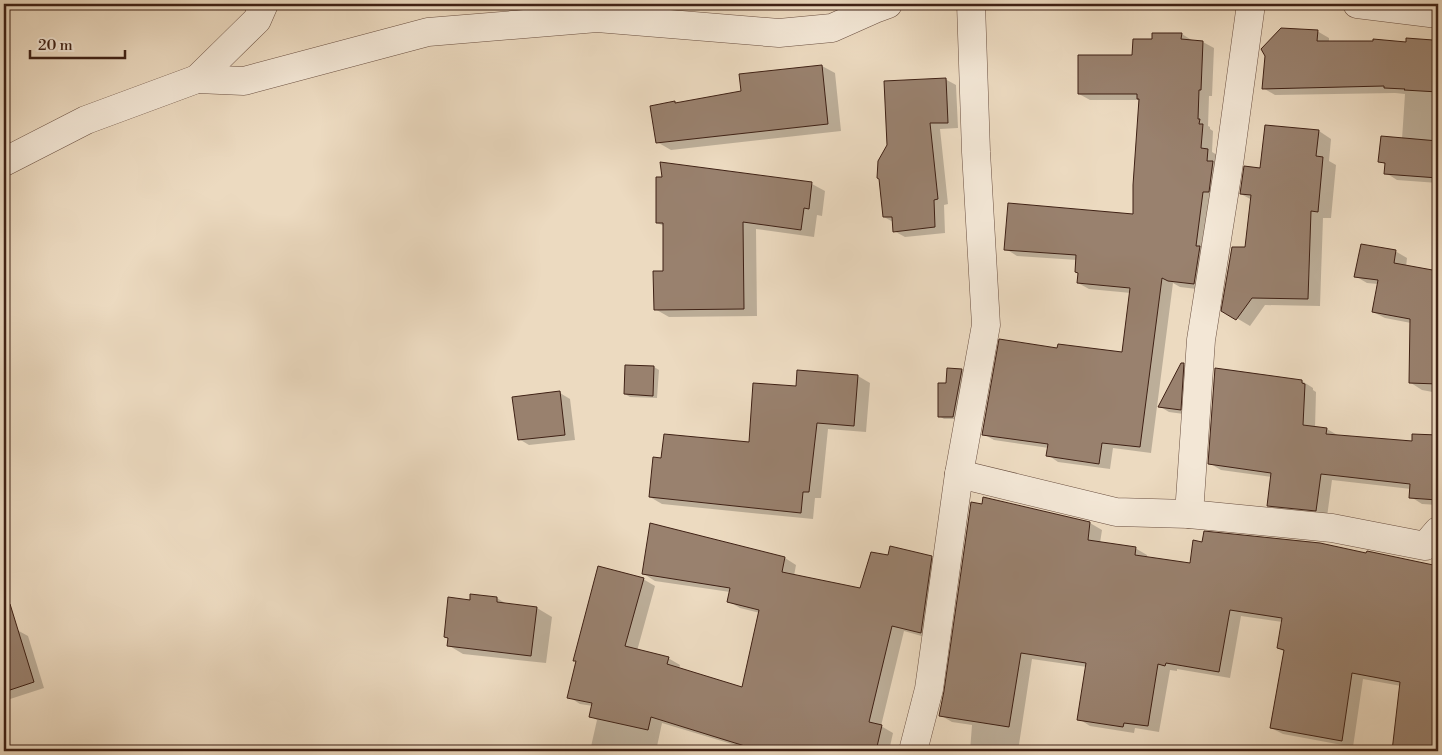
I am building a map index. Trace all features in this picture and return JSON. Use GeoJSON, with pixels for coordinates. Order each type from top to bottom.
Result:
{"type":"FeatureCollection","features":[{"type":"Feature","properties":{"kind":"street"},"geometry":{"type":"LineString","coordinates":[[197,79],[257,20],[264,4]]}},
{"type":"Feature","properties":{"kind":"street"},"geometry":{"type":"LineString","coordinates":[[4,162],[86,120],[197,79],[244,81],[428,32],[597,18],[778,33],[832,28],[888,4]]}},
{"type":"Feature","properties":{"kind":"street"},"geometry":{"type":"LineString","coordinates":[[913,751],[929,689],[959,474],[986,325],[976,152],[971,4]]}},
{"type":"Feature","properties":{"kind":"street"},"geometry":{"type":"LineString","coordinates":[[1189,514],[1201,340],[1230,157],[1251,4]]}},
{"type":"Feature","properties":{"kind":"street"},"geometry":{"type":"LineString","coordinates":[[1357,4],[1438,14]]}},
{"type":"Feature","properties":{"kind":"street"},"geometry":{"type":"LineString","coordinates":[[959,474],[1116,512],[1189,514],[1332,528],[1425,546],[1438,531]]}},
{"type":"Feature","properties":{"kind":"building"},"geometry":{"type":"Polygon","coordinates":[[[1281,28],[1318,30],[1317,41],[1373,41],[1373,39],[1406,42],[1406,38],[1433,40],[1433,44],[1438,44],[1438,92],[1384,88],[1384,86],[1262,89],[1265,56],[1261,49],[1281,28]]]}},
{"type":"Feature","properties":{"kind":"building"},"geometry":{"type":"Polygon","coordinates":[[[1152,33],[1182,33],[1181,39],[1203,41],[1198,119],[1200,119],[1199,124],[1203,124],[1201,148],[1208,149],[1207,161],[1213,161],[1209,192],[1203,192],[1196,246],[1200,246],[1194,284],[1168,281],[1162,278],[1140,447],[1102,443],[1099,464],[1046,456],[1048,444],[982,435],[999,339],[1057,348],[1058,344],[1122,352],[1130,288],[1077,283],[1078,273],[1075,272],[1076,255],[1004,250],[1008,203],[1133,214],[1133,185],[1139,99],[1137,99],[1137,94],[1078,94],[1078,55],[1132,55],[1133,39],[1152,39],[1152,33]]]}},
{"type":"Feature","properties":{"kind":"building"},"geometry":{"type":"Polygon","coordinates":[[[822,65],[828,124],[656,143],[650,106],[741,91],[739,74],[822,65]]]}},
{"type":"Feature","properties":{"kind":"building"},"geometry":{"type":"Polygon","coordinates":[[[946,78],[948,123],[930,123],[938,199],[934,200],[935,227],[893,232],[892,217],[883,217],[879,179],[877,178],[878,161],[887,145],[884,81],[946,78]]]}},
{"type":"Feature","properties":{"kind":"building"},"geometry":{"type":"Polygon","coordinates":[[[1265,125],[1319,130],[1316,156],[1323,157],[1318,212],[1311,211],[1308,299],[1252,298],[1236,320],[1221,311],[1232,247],[1245,247],[1251,195],[1240,194],[1244,166],[1260,168],[1265,125]]]}},
{"type":"Feature","properties":{"kind":"building"},"geometry":{"type":"Polygon","coordinates":[[[1381,136],[1438,141],[1438,178],[1384,174],[1385,163],[1378,162],[1381,136]]]}},
{"type":"Feature","properties":{"kind":"building"},"geometry":{"type":"Polygon","coordinates":[[[660,162],[812,182],[809,209],[804,208],[801,230],[743,222],[744,309],[654,310],[653,271],[663,271],[663,223],[656,223],[656,177],[662,177],[660,162]]]}},
{"type":"Feature","properties":{"kind":"building"},"geometry":{"type":"Polygon","coordinates":[[[1361,244],[1396,250],[1394,263],[1438,271],[1438,384],[1409,383],[1410,319],[1372,312],[1378,280],[1354,277],[1361,244]]]}},
{"type":"Feature","properties":{"kind":"building"},"geometry":{"type":"Polygon","coordinates":[[[1181,363],[1184,363],[1181,410],[1158,407],[1181,363]]]}},
{"type":"Feature","properties":{"kind":"building"},"geometry":{"type":"Polygon","coordinates":[[[625,365],[654,366],[653,396],[624,394],[625,365]]]}},
{"type":"Feature","properties":{"kind":"building"},"geometry":{"type":"Polygon","coordinates":[[[947,368],[962,369],[953,417],[938,417],[938,383],[946,383],[947,368]]]}},
{"type":"Feature","properties":{"kind":"building"},"geometry":{"type":"Polygon","coordinates":[[[1215,368],[1302,380],[1302,383],[1305,384],[1303,425],[1327,428],[1326,434],[1412,441],[1412,434],[1438,435],[1438,500],[1409,498],[1410,484],[1321,474],[1316,511],[1267,506],[1271,473],[1208,464],[1215,368]]]}},
{"type":"Feature","properties":{"kind":"building"},"geometry":{"type":"Polygon","coordinates":[[[797,370],[858,375],[854,426],[817,423],[809,492],[803,492],[801,513],[649,497],[653,457],[661,458],[664,434],[749,442],[753,383],[796,386],[797,370]]]}},
{"type":"Feature","properties":{"kind":"building"},"geometry":{"type":"Polygon","coordinates":[[[560,391],[565,435],[518,440],[512,397],[560,391]]]}},
{"type":"Feature","properties":{"kind":"building"},"geometry":{"type":"Polygon","coordinates":[[[983,497],[1090,522],[1088,540],[1136,547],[1135,555],[1190,563],[1193,540],[1202,542],[1204,531],[1320,543],[1438,566],[1438,751],[1392,751],[1400,682],[1352,673],[1342,741],[1270,728],[1284,650],[1277,648],[1282,618],[1230,610],[1219,672],[1166,663],[1165,666],[1158,664],[1148,726],[1124,723],[1123,727],[1077,720],[1086,663],[1021,653],[1009,727],[939,716],[971,502],[982,504],[983,497]]]}},
{"type":"Feature","properties":{"kind":"building"},"geometry":{"type":"Polygon","coordinates":[[[650,523],[785,557],[782,572],[860,588],[871,552],[888,555],[890,546],[932,556],[921,633],[892,626],[869,722],[882,725],[876,751],[761,751],[651,717],[648,730],[589,717],[592,703],[567,698],[576,661],[573,661],[598,566],[644,578],[625,646],[669,657],[667,664],[742,687],[759,610],[727,602],[730,588],[642,574],[650,523]]]}},
{"type":"Feature","properties":{"kind":"building"},"geometry":{"type":"Polygon","coordinates":[[[470,594],[497,597],[497,602],[537,607],[531,656],[447,646],[448,638],[444,637],[448,597],[470,600],[470,594]]]}},
{"type":"Feature","properties":{"kind":"building"},"geometry":{"type":"Polygon","coordinates":[[[10,604],[34,682],[4,692],[4,605],[10,604]]]}}]}
